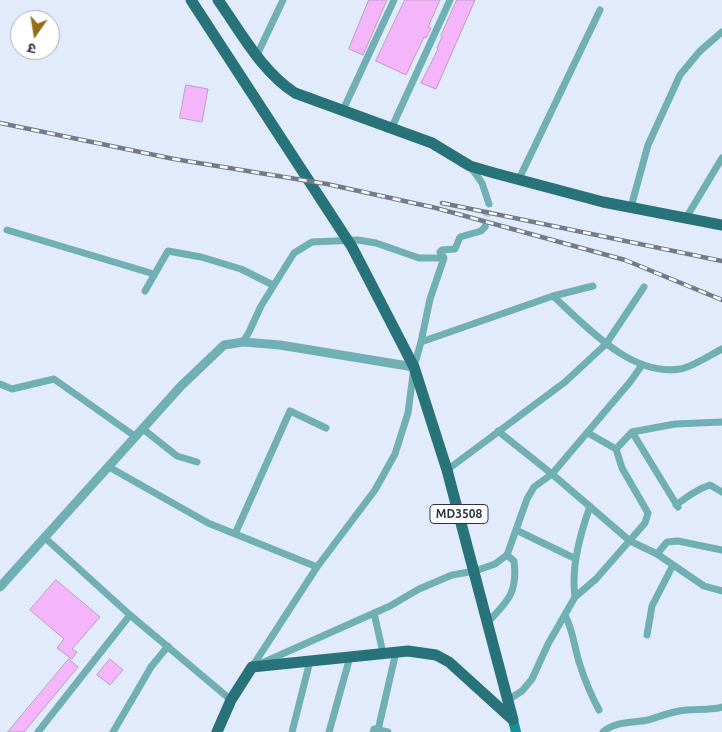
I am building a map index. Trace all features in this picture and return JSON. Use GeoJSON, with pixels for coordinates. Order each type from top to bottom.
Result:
{"type":"FeatureCollection","features":[{"type":"Feature","properties":{"kind":"main road","name":"MD3508"},"geometry":{"type":"LineString","coordinates":[[191,0],[352,247],[414,367],[447,470],[516,732]]}},
{"type":"Feature","properties":{"kind":"main road"},"geometry":{"type":"LineString","coordinates":[[218,0],[268,71],[283,85],[312,100],[432,143],[470,166],[518,181],[631,207],[722,225]]}},
{"type":"Feature","properties":{"kind":"main road"},"geometry":{"type":"LineString","coordinates":[[217,732],[231,700],[252,667],[408,651],[436,656],[449,662],[513,720]]}},
{"type":"Feature","properties":{"kind":"main road"},"geometry":{"type":"LineString","coordinates":[[482,692],[498,689],[503,683]]}},
{"type":"Feature","properties":{"kind":"street"},"geometry":{"type":"LineString","coordinates":[[257,55],[283,0]]}},
{"type":"Feature","properties":{"kind":"street"},"geometry":{"type":"LineString","coordinates":[[343,110],[394,0]]}},
{"type":"Feature","properties":{"kind":"street"},"geometry":{"type":"LineString","coordinates":[[392,128],[450,0]]}},
{"type":"Feature","properties":{"kind":"street"},"geometry":{"type":"LineString","coordinates":[[518,181],[600,10]]}},
{"type":"Feature","properties":{"kind":"street"},"geometry":{"type":"LineString","coordinates":[[631,207],[648,144],[680,75],[700,51],[722,32]]}},
{"type":"Feature","properties":{"kind":"street"},"geometry":{"type":"LineString","coordinates":[[686,218],[722,158]]}},
{"type":"Feature","properties":{"kind":"street"},"geometry":{"type":"LineString","coordinates":[[470,166],[482,183],[489,204]]}},
{"type":"Feature","properties":{"kind":"street"},"geometry":{"type":"LineString","coordinates":[[444,258],[440,252],[442,250],[455,249],[460,237],[480,231],[485,227]]}},
{"type":"Feature","properties":{"kind":"street"},"geometry":{"type":"LineString","coordinates":[[7,230],[154,274]]}},
{"type":"Feature","properties":{"kind":"street"},"geometry":{"type":"LineString","coordinates":[[243,342],[260,306],[294,253],[312,242],[358,240],[376,243],[419,258],[444,258]]}},
{"type":"Feature","properties":{"kind":"street"},"geometry":{"type":"LineString","coordinates":[[145,291],[168,251],[201,257],[241,269],[273,285]]}},
{"type":"Feature","properties":{"kind":"street"},"geometry":{"type":"LineString","coordinates":[[252,667],[317,567],[375,490],[394,454],[408,413],[414,367],[430,299],[444,258]]}},
{"type":"Feature","properties":{"kind":"street"},"geometry":{"type":"LineString","coordinates":[[421,342],[553,296],[593,286]]}},
{"type":"Feature","properties":{"kind":"street"},"geometry":{"type":"LineString","coordinates":[[447,470],[565,382],[606,344],[644,287]]}},
{"type":"Feature","properties":{"kind":"street"},"geometry":{"type":"LineString","coordinates":[[553,296],[606,344],[642,365],[667,370],[682,369],[722,349]]}},
{"type":"Feature","properties":{"kind":"street"},"geometry":{"type":"LineString","coordinates":[[0,587],[181,386],[224,345],[243,342],[280,345],[414,367]]}},
{"type":"Feature","properties":{"kind":"street"},"geometry":{"type":"LineString","coordinates":[[252,667],[374,613],[419,589],[452,575],[475,572],[495,564],[507,555],[527,499],[534,488],[552,474],[588,433],[642,365]]}},
{"type":"Feature","properties":{"kind":"street"},"geometry":{"type":"LineString","coordinates":[[0,384],[12,389],[54,379],[136,437]]}},
{"type":"Feature","properties":{"kind":"street"},"geometry":{"type":"LineString","coordinates":[[235,534],[290,411],[326,428]]}},
{"type":"Feature","properties":{"kind":"street"},"geometry":{"type":"LineString","coordinates":[[616,450],[632,432],[675,424],[722,422]]}},
{"type":"Feature","properties":{"kind":"street"},"geometry":{"type":"LineString","coordinates":[[143,429],[177,456],[198,462]]}},
{"type":"Feature","properties":{"kind":"street"},"geometry":{"type":"LineString","coordinates":[[498,431],[552,474],[630,541],[656,554],[704,586],[722,591]]}},
{"type":"Feature","properties":{"kind":"street"},"geometry":{"type":"LineString","coordinates":[[632,432],[677,506],[693,492],[703,487],[710,485],[722,492]]}},
{"type":"Feature","properties":{"kind":"street"},"geometry":{"type":"LineString","coordinates":[[508,700],[522,691],[532,679],[548,644],[575,597],[596,579],[630,541],[645,523],[648,513],[622,468],[616,450],[588,433]]}},
{"type":"Feature","properties":{"kind":"street"},"geometry":{"type":"LineString","coordinates":[[109,468],[208,523],[317,567]]}},
{"type":"Feature","properties":{"kind":"street"},"geometry":{"type":"LineString","coordinates":[[575,597],[573,582],[576,559],[590,506]]}},
{"type":"Feature","properties":{"kind":"street"},"geometry":{"type":"LineString","coordinates":[[516,530],[576,559]]}},
{"type":"Feature","properties":{"kind":"street"},"geometry":{"type":"LineString","coordinates":[[44,537],[130,615],[231,700]]}},
{"type":"Feature","properties":{"kind":"street"},"geometry":{"type":"LineString","coordinates":[[656,554],[667,542],[678,541],[722,550]]}},
{"type":"Feature","properties":{"kind":"street"},"geometry":{"type":"LineString","coordinates":[[488,622],[506,603],[515,584],[514,561],[507,555]]}},
{"type":"Feature","properties":{"kind":"street"},"geometry":{"type":"LineString","coordinates":[[647,635],[652,606],[673,565]]}},
{"type":"Feature","properties":{"kind":"street"},"geometry":{"type":"LineString","coordinates":[[374,613],[383,653]]}},
{"type":"Feature","properties":{"kind":"street"},"geometry":{"type":"LineString","coordinates":[[38,732],[130,615]]}},
{"type":"Feature","properties":{"kind":"street"},"geometry":{"type":"LineString","coordinates":[[565,616],[572,629],[580,665],[590,694],[599,710]]}},
{"type":"Feature","properties":{"kind":"street"},"geometry":{"type":"LineString","coordinates":[[113,732],[150,667],[168,646]]}},
{"type":"Feature","properties":{"kind":"street"},"geometry":{"type":"LineString","coordinates":[[388,732],[376,731],[396,652]]}},
{"type":"Feature","properties":{"kind":"street"},"geometry":{"type":"LineString","coordinates":[[329,732],[350,657]]}},
{"type":"Feature","properties":{"kind":"street"},"geometry":{"type":"LineString","coordinates":[[292,732],[310,661]]}},
{"type":"Feature","properties":{"kind":"street"},"geometry":{"type":"LineString","coordinates":[[603,732],[606,729],[626,722],[647,720],[680,710],[722,707]]}},
{"type":"Feature","properties":{"kind":"building"},"geometry":{"type":"Polygon","coordinates":[[[369,0],[387,0],[363,55],[349,49],[369,0]]]}},
{"type":"Feature","properties":{"kind":"building"},"geometry":{"type":"Polygon","coordinates":[[[405,0],[440,0],[428,27],[431,28],[426,38],[424,37],[406,75],[376,61],[405,0]]]}},
{"type":"Feature","properties":{"kind":"building"},"geometry":{"type":"Polygon","coordinates":[[[457,0],[475,0],[436,89],[421,83],[438,49],[441,36],[457,0]]]}},
{"type":"Feature","properties":{"kind":"building"},"geometry":{"type":"Polygon","coordinates":[[[186,85],[208,89],[202,122],[180,118],[186,85]]]}},
{"type":"Feature","properties":{"kind":"building"},"geometry":{"type":"Polygon","coordinates":[[[56,580],[100,617],[72,649],[77,652],[72,659],[57,648],[64,639],[30,610],[56,580]]]}},
{"type":"Feature","properties":{"kind":"building"},"geometry":{"type":"Polygon","coordinates":[[[69,659],[78,667],[24,732],[8,732],[69,659]]]}},
{"type":"Feature","properties":{"kind":"building"},"geometry":{"type":"Polygon","coordinates":[[[110,659],[123,670],[110,685],[97,675],[110,659]]]}},
{"type":"Feature","properties":{"kind":"tunnel"},"geometry":{"type":"LineString","coordinates":[[485,227],[489,204]]}},
{"type":"Feature","properties":{"kind":"railway"},"geometry":{"type":"LineString","coordinates":[[0,123],[174,159],[327,184],[436,208],[625,260],[722,300]]}},
{"type":"Feature","properties":{"kind":"railway"},"geometry":{"type":"LineString","coordinates":[[442,203],[722,261]]}}]}
